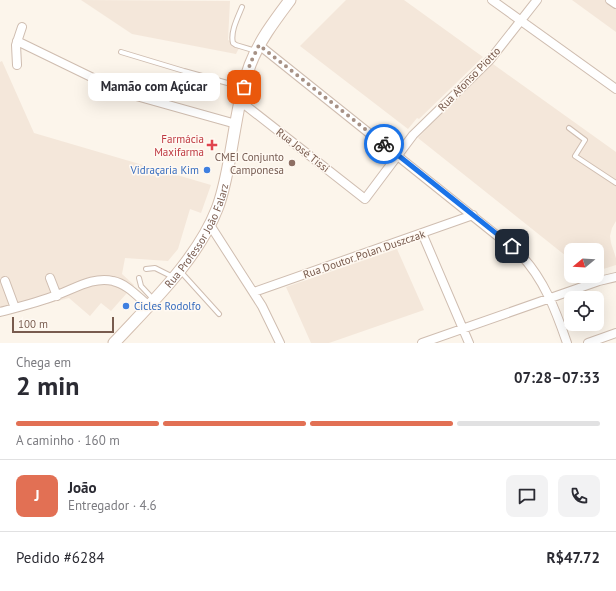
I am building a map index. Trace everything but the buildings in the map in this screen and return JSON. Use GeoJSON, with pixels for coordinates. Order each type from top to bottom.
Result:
{"type":"FeatureCollection","features":[{"type":"Feature","properties":{"kind":"main road","name":"Rua Professor João Falarz"},"geometry":{"type":"LineString","coordinates":[[114,343],[176,274],[202,240],[210,225],[221,197],[244,87],[258,48],[290,0]]}},
{"type":"Feature","properties":{"kind":"street"},"geometry":{"type":"LineString","coordinates":[[492,0],[616,89]]}},
{"type":"Feature","properties":{"kind":"street","name":"Rua Afonso Piotto"},"geometry":{"type":"LineString","coordinates":[[365,198],[421,126],[489,61],[537,0]]}},
{"type":"Feature","properties":{"kind":"street"},"geometry":{"type":"LineString","coordinates":[[610,0],[616,4]]}},
{"type":"Feature","properties":{"kind":"street"},"geometry":{"type":"LineString","coordinates":[[17,65],[17,40],[22,27]]}},
{"type":"Feature","properties":{"kind":"street"},"geometry":{"type":"LineString","coordinates":[[17,40],[122,92],[236,124]]}},
{"type":"Feature","properties":{"kind":"street"},"geometry":{"type":"LineString","coordinates":[[258,48],[398,155],[512,246],[524,258],[536,274],[550,298],[567,343]]}},
{"type":"Feature","properties":{"kind":"street","name":"Rua José Tissi"},"geometry":{"type":"LineString","coordinates":[[240,101],[365,198]]}},
{"type":"Feature","properties":{"kind":"street","name":"Rua Doutor Polan Duszczak"},"geometry":{"type":"LineString","coordinates":[[254,292],[473,215]]}},
{"type":"Feature","properties":{"kind":"street"},"geometry":{"type":"LineString","coordinates":[[210,225],[254,292],[280,343]]}},
{"type":"Feature","properties":{"kind":"street"},"geometry":{"type":"LineString","coordinates":[[422,233],[469,343]]}},
{"type":"Feature","properties":{"kind":"street"},"geometry":{"type":"LineString","coordinates":[[422,343],[550,298],[616,277]]}},
{"type":"Feature","properties":{"kind":"street"},"geometry":{"type":"LineString","coordinates":[[50,278],[56,296]]}},
{"type":"Feature","properties":{"kind":"street"},"geometry":{"type":"LineString","coordinates":[[0,312],[56,296],[83,285],[103,280],[113,281],[126,287],[151,303]]}},
{"type":"Feature","properties":{"kind":"street"},"geometry":{"type":"LineString","coordinates":[[5,281],[15,308]]}},
{"type":"Feature","properties":{"kind":"street"},"geometry":{"type":"LineString","coordinates":[[588,343],[616,333]]}},
{"type":"Feature","properties":{"kind":"lane"},"geometry":{"type":"LineString","coordinates":[[242,7],[234,27],[232,40],[233,44],[258,48]]}},
{"type":"Feature","properties":{"kind":"lane"},"geometry":{"type":"LineString","coordinates":[[122,52],[224,83],[244,87]]}},
{"type":"Feature","properties":{"kind":"lane"},"geometry":{"type":"LineString","coordinates":[[569,128],[585,140],[575,156],[616,184]]}},
{"type":"Feature","properties":{"kind":"lane"},"geometry":{"type":"LineString","coordinates":[[146,269],[155,268],[176,274],[219,314]]}},
{"type":"Feature","properties":{"kind":"lane"},"geometry":{"type":"LineString","coordinates":[[139,278],[141,286],[151,303]]}},
{"type":"Feature","properties":{"kind":"shaded area"},"geometry":{"type":"Polygon","coordinates":[[[81,0],[230,1],[228,40],[240,46],[236,54],[132,34],[81,0]]]}},
{"type":"Feature","properties":{"kind":"shaded area"},"geometry":{"type":"Polygon","coordinates":[[[346,0],[404,0],[483,57],[419,119],[417,118],[408,129],[300,46],[346,0]]]}},
{"type":"Feature","properties":{"kind":"shaded area"},"geometry":{"type":"Polygon","coordinates":[[[572,0],[616,0],[616,32],[572,0]]]}},
{"type":"Feature","properties":{"kind":"shaded area"},"geometry":{"type":"Polygon","coordinates":[[[2,61],[34,133],[211,185],[201,213],[190,209],[178,249],[168,261],[125,258],[122,274],[134,285],[111,311],[101,303],[90,316],[69,298],[0,316],[0,62],[2,61]]]}},
{"type":"Feature","properties":{"kind":"shaded area"},"geometry":{"type":"Polygon","coordinates":[[[493,64],[616,152],[616,221],[610,236],[616,258],[616,265],[604,269],[604,243],[564,243],[564,254],[418,138],[493,64]]]}},
{"type":"Feature","properties":{"kind":"shaded area"},"geometry":{"type":"Polygon","coordinates":[[[397,249],[424,310],[329,343],[311,343],[286,287],[397,249]]]}},
{"type":"Feature","properties":{"kind":"way so far"},"geometry":{"type":"LineString","coordinates":[[244,87],[250,64],[259,45],[384,144]]}},
{"type":"Feature","properties":{"kind":"place","name":"Mamão com Açúcar"},"geometry":{"type":"Point","coordinates":[244,87]}},
{"type":"Feature","properties":{"kind":"place","name":"Farmácia Maxifarma"},"geometry":{"type":"Point","coordinates":[212,145]}},
{"type":"Feature","properties":{"kind":"place","name":"CMEI Conjunto Camponesa"},"geometry":{"type":"Point","coordinates":[292,163]}},
{"type":"Feature","properties":{"kind":"place","name":"Vidraçaria Kim"},"geometry":{"type":"Point","coordinates":[207,170]}},
{"type":"Feature","properties":{"kind":"place","name":"Cicles Rodolfo"},"geometry":{"type":"Point","coordinates":[126,306]}},
{"type":"Feature","properties":{"kind":"route"},"geometry":{"type":"LineString","coordinates":[[384,144],[512,246]]}}]}
